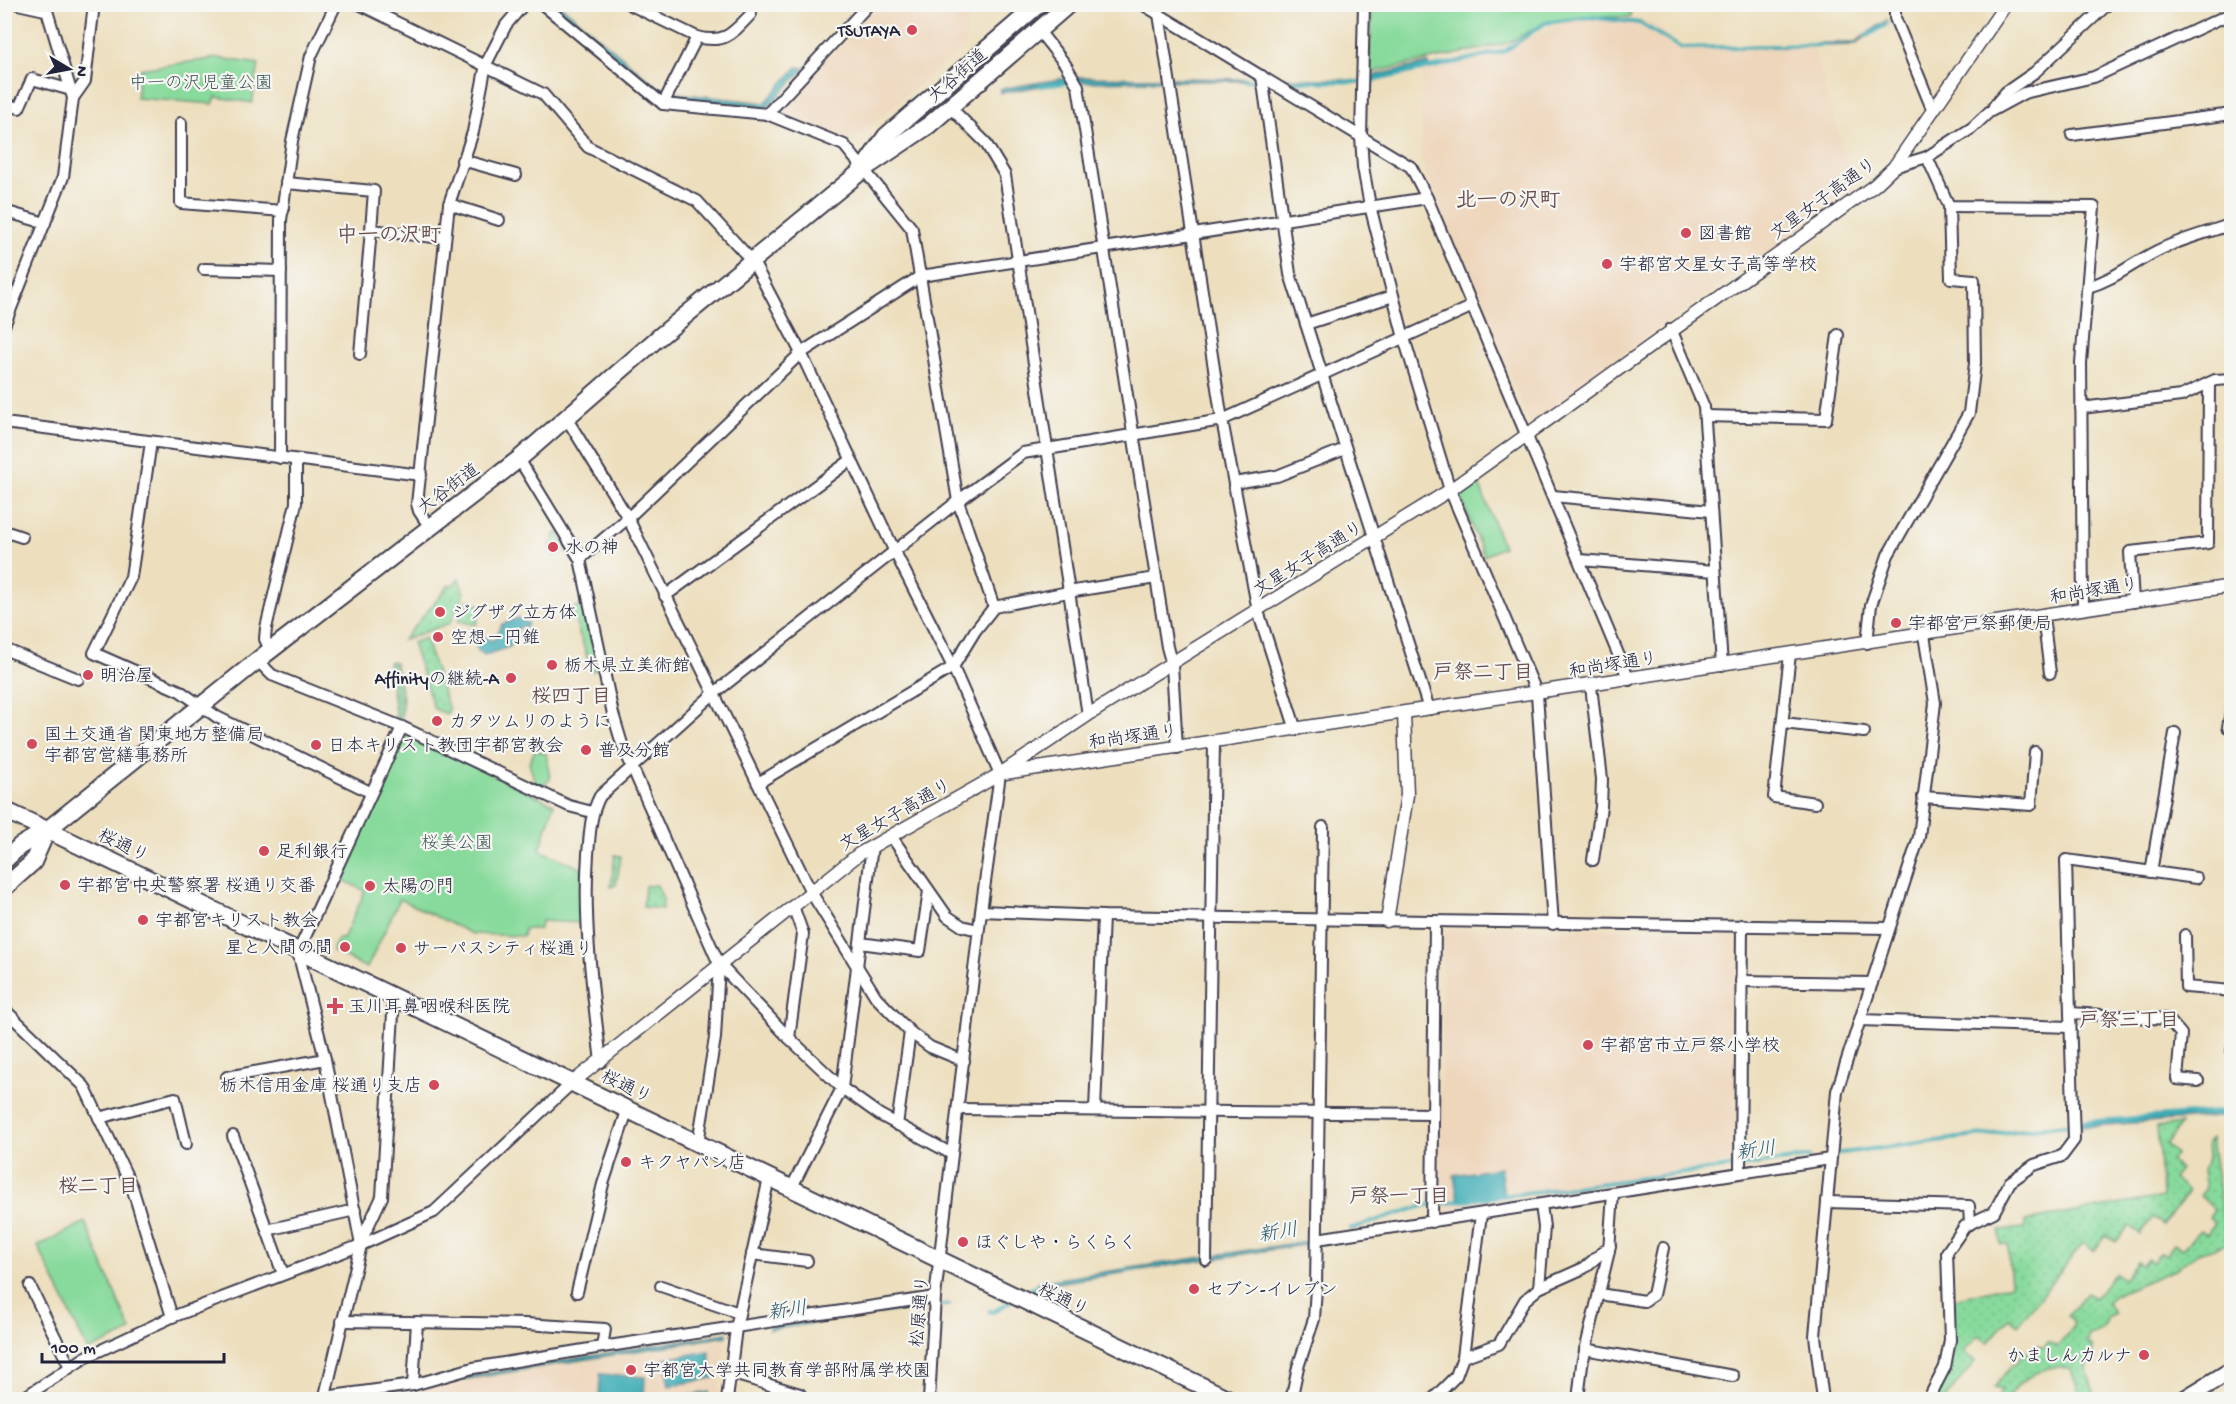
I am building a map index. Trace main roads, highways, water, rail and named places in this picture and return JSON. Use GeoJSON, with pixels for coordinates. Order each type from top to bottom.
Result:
{"type":"FeatureCollection","features":[{"type":"Feature","properties":{"kind":"main road","name":"大谷街道"},"geometry":{"type":"LineString","coordinates":[[865,168],[886,136],[1039,4]]}},
{"type":"Feature","properties":{"kind":"main road","name":"大谷街道"},"geometry":{"type":"LineString","coordinates":[[4,861],[20,846],[47,830],[263,655],[519,459],[658,338],[865,168],[904,144],[950,107],[1069,4]]}},
{"type":"Feature","properties":{"kind":"main road","name":"桜通り"},"geometry":{"type":"LineString","coordinates":[[4,810],[628,1108],[1209,1394],[1232,1400]]}},
{"type":"Feature","properties":{"kind":"main road"},"geometry":{"type":"LineString","coordinates":[[4,888],[33,862],[47,830]]}},
{"type":"Feature","properties":{"kind":"main road"},"geometry":{"type":"LineString","coordinates":[[2183,1400],[2232,1370]]}},
{"type":"Feature","properties":{"kind":"water"},"geometry":{"type":"Polygon","coordinates":[[[552,5],[560,5],[665,93],[663,97],[552,5]]]}},
{"type":"Feature","properties":{"kind":"water"},"geometry":{"type":"Polygon","coordinates":[[[1888,19],[1855,45],[1821,46],[1821,43],[1854,43],[1888,19]]]}},
{"type":"Feature","properties":{"kind":"water"},"geometry":{"type":"Polygon","coordinates":[[[1429,63],[1430,68],[1363,81],[1363,78],[1429,63]]]}},
{"type":"Feature","properties":{"kind":"water"},"geometry":{"type":"Polygon","coordinates":[[[797,67],[805,68],[767,108],[676,98],[677,93],[765,103],[797,67]]]}},
{"type":"Feature","properties":{"kind":"water"},"geometry":{"type":"Polygon","coordinates":[[[1076,77],[1162,78],[1162,81],[1080,82],[1076,77]]]}},
{"type":"Feature","properties":{"kind":"water"},"geometry":{"type":"Polygon","coordinates":[[[1066,78],[1069,81],[1000,93],[1000,89],[1066,78]]]}},
{"type":"Feature","properties":{"kind":"water"},"geometry":{"type":"Polygon","coordinates":[[[1171,78],[1247,79],[1248,81],[1172,81],[1171,78]]]}},
{"type":"Feature","properties":{"kind":"water"},"geometry":{"type":"Polygon","coordinates":[[[1284,78],[1353,80],[1353,82],[1284,81],[1284,78]]]}},
{"type":"Feature","properties":{"kind":"water"},"geometry":{"type":"Polygon","coordinates":[[[518,618],[528,623],[526,628],[520,626],[510,647],[485,655],[478,652],[471,631],[493,641],[502,624],[518,618]]]}},
{"type":"Feature","properties":{"kind":"water"},"geometry":{"type":"Polygon","coordinates":[[[2231,1112],[2231,1116],[2078,1127],[2078,1123],[2231,1112]]]}},
{"type":"Feature","properties":{"kind":"water"},"geometry":{"type":"Polygon","coordinates":[[[1500,1168],[1504,1195],[1458,1201],[1454,1175],[1500,1168]]]}},
{"type":"Feature","properties":{"kind":"water"},"geometry":{"type":"Polygon","coordinates":[[[1309,1241],[1309,1244],[1038,1286],[1037,1282],[1309,1241]]]}},
{"type":"Feature","properties":{"kind":"water"},"geometry":{"type":"Polygon","coordinates":[[[923,1303],[924,1307],[769,1330],[769,1327],[923,1303]]]}},
{"type":"Feature","properties":{"kind":"water"},"geometry":{"type":"Polygon","coordinates":[[[727,1333],[727,1336],[349,1399],[327,1400],[727,1333]]]}},
{"type":"Feature","properties":{"kind":"water"},"geometry":{"type":"Polygon","coordinates":[[[709,1351],[714,1378],[669,1386],[664,1359],[709,1351]]]}},
{"type":"Feature","properties":{"kind":"water"},"geometry":{"type":"Polygon","coordinates":[[[600,1374],[645,1377],[644,1399],[599,1397],[600,1374]]]}},
{"type":"Feature","properties":{"kind":"water"},"geometry":{"type":"Polygon","coordinates":[[[709,1392],[710,1399],[687,1399],[686,1396],[709,1392]]]}},
{"type":"Feature","properties":{"kind":"waterway"},"geometry":{"type":"LineString","coordinates":[[1275,81],[1368,82],[1505,51],[1545,23],[1590,17],[1640,23],[1681,48],[1826,45]]}},
{"type":"Feature","properties":{"kind":"waterway"},"geometry":{"type":"LineString","coordinates":[[1867,36],[1887,24]]}},
{"type":"Feature","properties":{"kind":"waterway"},"geometry":{"type":"LineString","coordinates":[[1245,81],[1261,81]]}},
{"type":"Feature","properties":{"kind":"waterway"},"geometry":{"type":"LineString","coordinates":[[1041,86],[1073,82]]}},
{"type":"Feature","properties":{"kind":"waterway","name":"新川"},"geometry":{"type":"LineString","coordinates":[[2083,1122],[2232,1111]]}},
{"type":"Feature","properties":{"kind":"waterway","name":"新川"},"geometry":{"type":"LineString","coordinates":[[1833,1154],[2072,1124]]}},
{"type":"Feature","properties":{"kind":"waterway","name":"新川"},"geometry":{"type":"LineString","coordinates":[[1350,1229],[1423,1206],[1810,1157]]}},
{"type":"Feature","properties":{"kind":"waterway","name":"新川"},"geometry":{"type":"LineString","coordinates":[[1023,1294],[1042,1283]]}},
{"type":"Feature","properties":{"kind":"waterway","name":"新川"},"geometry":{"type":"LineString","coordinates":[[989,1311],[993,1312],[1011,1301]]}},
{"type":"Feature","properties":{"kind":"waterway","name":"新川"},"geometry":{"type":"LineString","coordinates":[[920,1305],[949,1305]]}},
{"type":"Feature","properties":{"kind":"place","name":"TSUTAYA"},"geometry":{"type":"Point","coordinates":[912,30]}},
{"type":"Feature","properties":{"kind":"place","name":"図書館"},"geometry":{"type":"Point","coordinates":[1686,233]}},
{"type":"Feature","properties":{"kind":"place","name":"宇都宮文星女子高等学校"},"geometry":{"type":"Point","coordinates":[1607,264]}},
{"type":"Feature","properties":{"kind":"place","name":"水の神"},"geometry":{"type":"Point","coordinates":[553,547]}},
{"type":"Feature","properties":{"kind":"place","name":"ジグザグ立方体"},"geometry":{"type":"Point","coordinates":[440,612]}},
{"type":"Feature","properties":{"kind":"place","name":"宇都宮戸祭郵便局"},"geometry":{"type":"Point","coordinates":[1896,623]}},
{"type":"Feature","properties":{"kind":"place","name":"空想－円錐"},"geometry":{"type":"Point","coordinates":[438,637]}},
{"type":"Feature","properties":{"kind":"place","name":"栃木県立美術館"},"geometry":{"type":"Point","coordinates":[552,665]}},
{"type":"Feature","properties":{"kind":"place","name":"明治屋"},"geometry":{"type":"Point","coordinates":[88,675]}},
{"type":"Feature","properties":{"kind":"place","name":"Affinityの継続-A"},"geometry":{"type":"Point","coordinates":[511,678]}},
{"type":"Feature","properties":{"kind":"place","name":"カタツムリのように"},"geometry":{"type":"Point","coordinates":[437,721]}},
{"type":"Feature","properties":{"kind":"place","name":"国土交通省 関東地方整備局 宇都宮営繕事務所"},"geometry":{"type":"Point","coordinates":[32,744]}},
{"type":"Feature","properties":{"kind":"place","name":"日本キリスト教団宇都宮教会"},"geometry":{"type":"Point","coordinates":[316,745]}},
{"type":"Feature","properties":{"kind":"place","name":"普及分館"},"geometry":{"type":"Point","coordinates":[586,750]}},
{"type":"Feature","properties":{"kind":"place","name":"足利銀行"},"geometry":{"type":"Point","coordinates":[264,851]}},
{"type":"Feature","properties":{"kind":"place","name":"宇都宮中央警察署 桜通り交番"},"geometry":{"type":"Point","coordinates":[65,885]}},
{"type":"Feature","properties":{"kind":"place","name":"太陽の門"},"geometry":{"type":"Point","coordinates":[370,886]}},
{"type":"Feature","properties":{"kind":"place","name":"宇都宮キリスト教会"},"geometry":{"type":"Point","coordinates":[143,920]}},
{"type":"Feature","properties":{"kind":"place","name":"星と人間の間"},"geometry":{"type":"Point","coordinates":[345,947]}},
{"type":"Feature","properties":{"kind":"place","name":"サーパスシティ桜通り"},"geometry":{"type":"Point","coordinates":[401,948]}},
{"type":"Feature","properties":{"kind":"place","name":"玉川耳鼻咽喉科医院"},"geometry":{"type":"Point","coordinates":[335,1006]}},
{"type":"Feature","properties":{"kind":"place","name":"宇都宮市立戸祭小学校"},"geometry":{"type":"Point","coordinates":[1588,1045]}},
{"type":"Feature","properties":{"kind":"place","name":"栃木信用金庫 桜通り支店"},"geometry":{"type":"Point","coordinates":[434,1085]}},
{"type":"Feature","properties":{"kind":"place","name":"キクヤパン店"},"geometry":{"type":"Point","coordinates":[626,1162]}},
{"type":"Feature","properties":{"kind":"place","name":"ほぐしや・らくらく"},"geometry":{"type":"Point","coordinates":[963,1242]}},
{"type":"Feature","properties":{"kind":"place","name":"セブン-イレブン"},"geometry":{"type":"Point","coordinates":[1194,1289]}},
{"type":"Feature","properties":{"kind":"place","name":"かましんカルナ"},"geometry":{"type":"Point","coordinates":[2144,1355]}},
{"type":"Feature","properties":{"kind":"place","name":"宇都宮大学共同教育学部附属学校園"},"geometry":{"type":"Point","coordinates":[631,1370]}},
{"type":"Feature","properties":{"kind":"district","name":"北一の沢町"},"geometry":{"type":"Point","coordinates":[1508,199]}},
{"type":"Feature","properties":{"kind":"district","name":"中一の沢町"},"geometry":{"type":"Point","coordinates":[389,234]}},
{"type":"Feature","properties":{"kind":"district","name":"戸祭二丁目"},"geometry":{"type":"Point","coordinates":[1483,671]}},
{"type":"Feature","properties":{"kind":"district","name":"桜四丁目"},"geometry":{"type":"Point","coordinates":[571,695]}},
{"type":"Feature","properties":{"kind":"district","name":"戸祭三丁目"},"geometry":{"type":"Point","coordinates":[2129,1019]}},
{"type":"Feature","properties":{"kind":"district","name":"桜二丁目"},"geometry":{"type":"Point","coordinates":[98,1185]}},
{"type":"Feature","properties":{"kind":"district","name":"戸祭一丁目"},"geometry":{"type":"Point","coordinates":[1399,1195]}},
{"type":"Feature","properties":{"kind":"park label","name":"中一の沢児童公園"},"geometry":{"type":"Point","coordinates":[201,82]}},
{"type":"Feature","properties":{"kind":"park label","name":"桜美公園"},"geometry":{"type":"Point","coordinates":[457,842]}}]}
